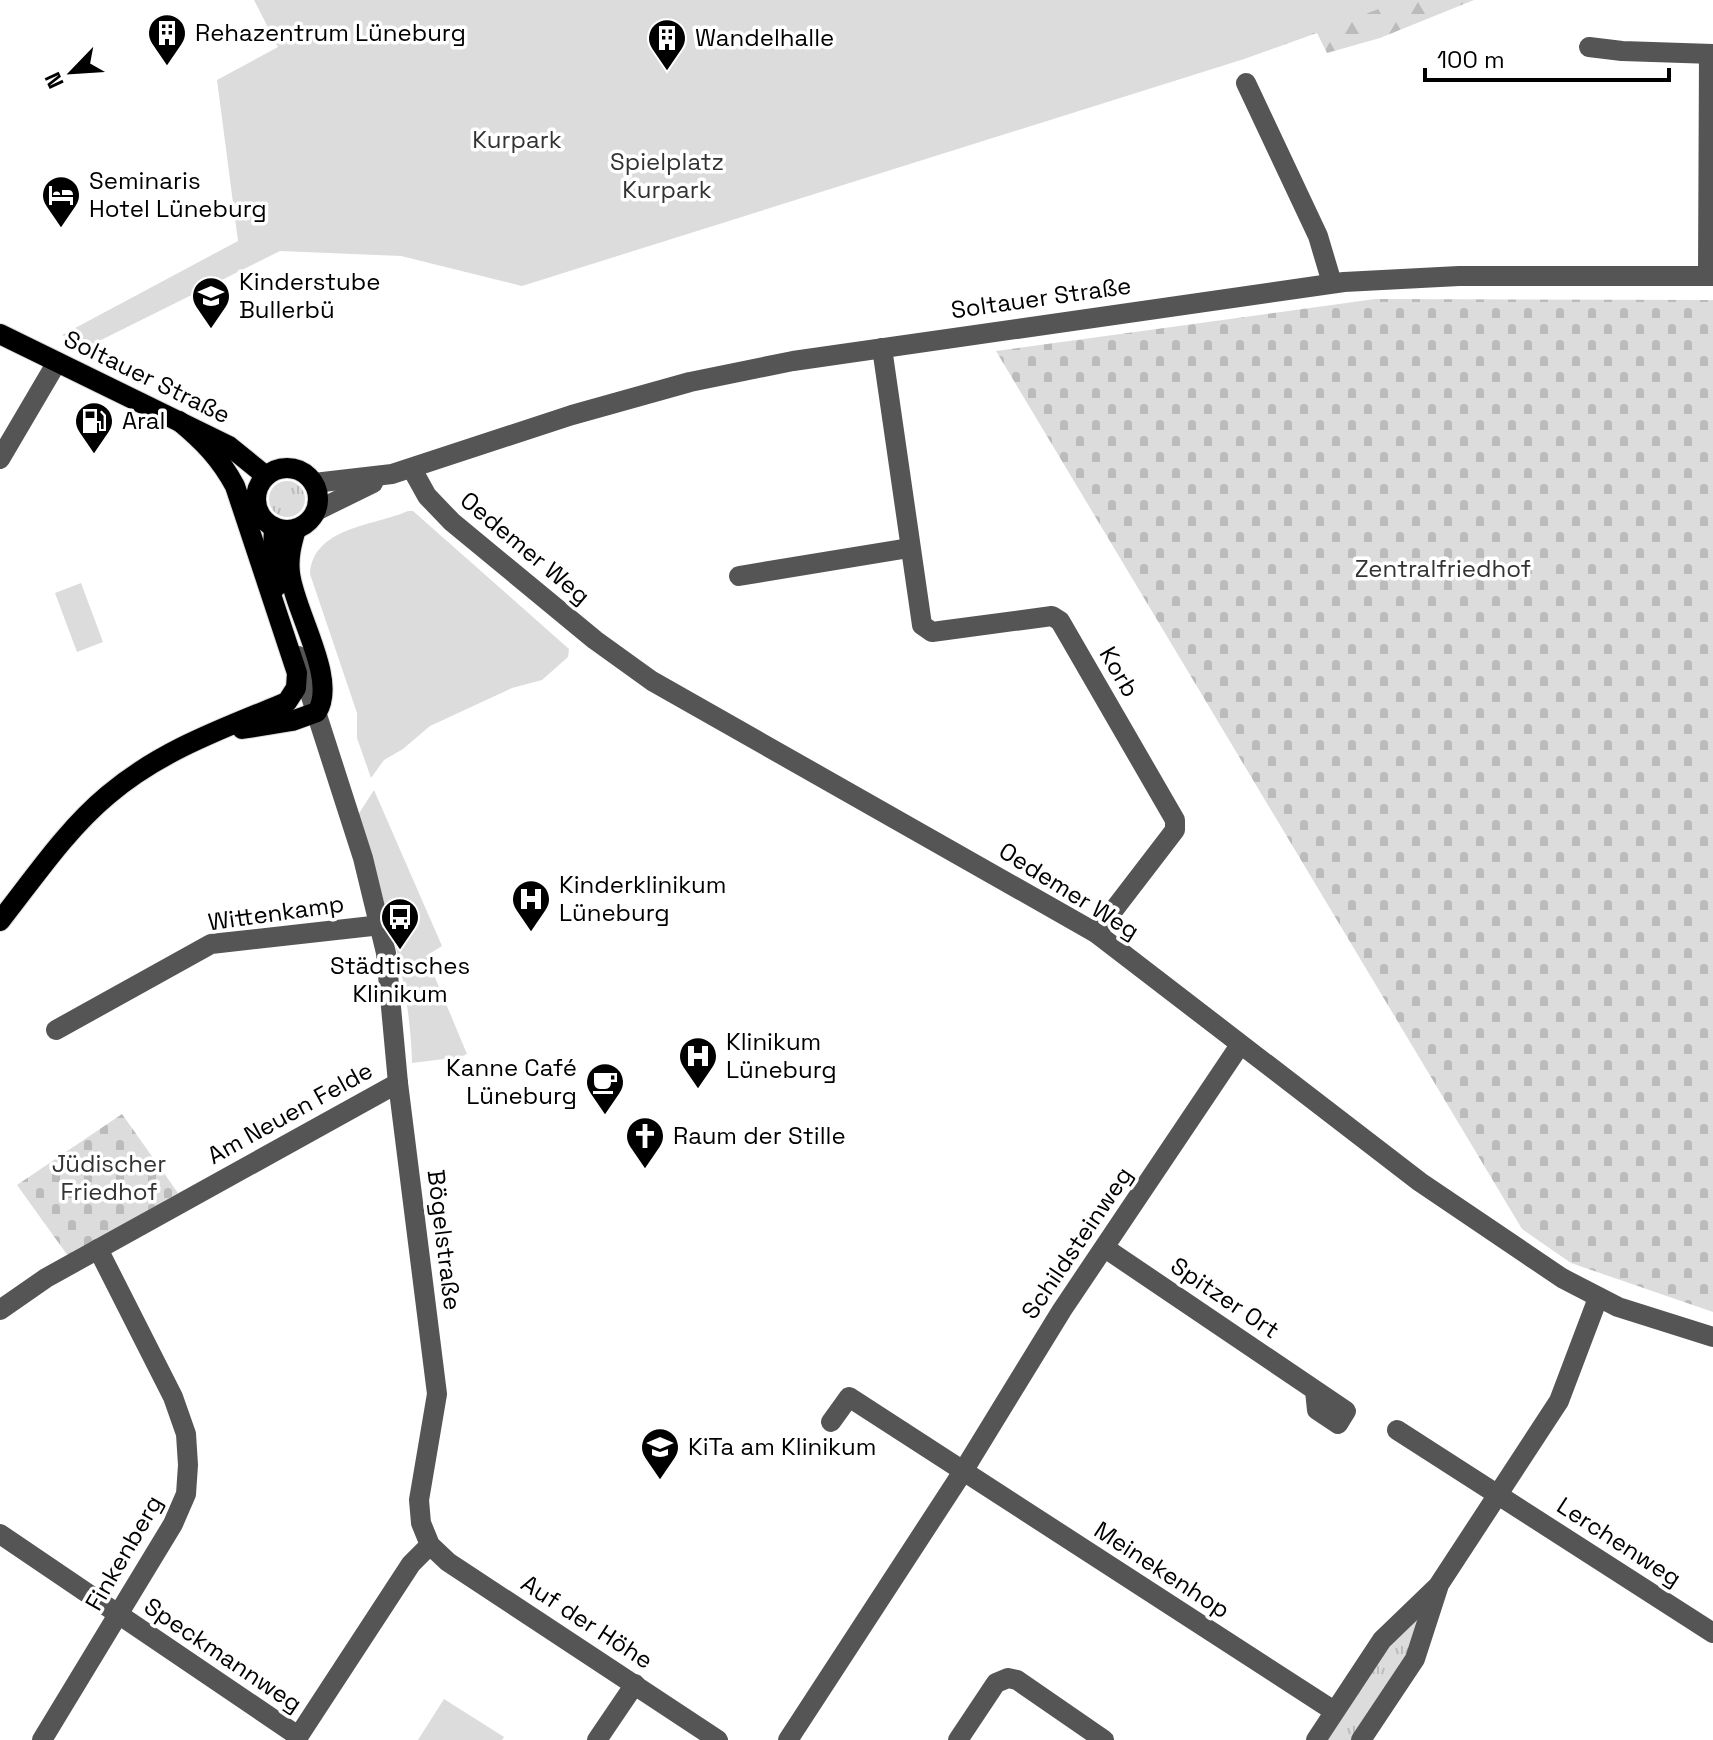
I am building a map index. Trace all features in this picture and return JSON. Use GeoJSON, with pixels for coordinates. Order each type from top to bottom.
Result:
{"type":"FeatureCollection","features":[{"type":"Feature","properties":{"kind":"main road","name":"Soltauer Straße"},"geometry":{"type":"LineString","coordinates":[[0,334],[229,446],[266,476],[278,469],[292,468],[305,473],[314,483]]}},
{"type":"Feature","properties":{"kind":"main road","name":"Bögelstraße"},"geometry":{"type":"LineString","coordinates":[[179,421],[210,447],[235,486],[277,604],[297,673],[296,688],[287,702]]}},
{"type":"Feature","properties":{"kind":"main road"},"geometry":{"type":"LineString","coordinates":[[266,476],[258,489],[257,504],[262,518],[274,527],[296,529]]}},
{"type":"Feature","properties":{"kind":"main road"},"geometry":{"type":"LineString","coordinates":[[314,483],[318,497],[316,511]]}},
{"type":"Feature","properties":{"kind":"main road","name":"Soltauer Straße"},"geometry":{"type":"LineString","coordinates":[[296,529],[308,522],[316,511]]}},
{"type":"Feature","properties":{"kind":"main road","name":"Bögelstraße"},"geometry":{"type":"LineString","coordinates":[[274,527],[277,604]]}},
{"type":"Feature","properties":{"kind":"main road","name":"Bögelstraße"},"geometry":{"type":"LineString","coordinates":[[296,529],[290,554],[292,588],[324,687],[324,698],[314,704]]}},
{"type":"Feature","properties":{"kind":"main road"},"geometry":{"type":"LineString","coordinates":[[0,921],[72,831],[105,797],[155,761],[206,735],[287,702]]}},
{"type":"Feature","properties":{"kind":"main road"},"geometry":{"type":"LineString","coordinates":[[206,735],[292,721],[314,704]]}},
{"type":"Feature","properties":{"kind":"street"},"geometry":{"type":"LineString","coordinates":[[1589,47],[1711,54],[1710,276]]}},
{"type":"Feature","properties":{"kind":"street"},"geometry":{"type":"LineString","coordinates":[[1246,83],[1318,236],[1332,283]]}},
{"type":"Feature","properties":{"kind":"street","name":"Soltauer Straße"},"geometry":{"type":"LineString","coordinates":[[314,483],[412,469],[572,415],[690,382],[793,361],[1332,283],[1459,276],[1710,276]]}},
{"type":"Feature","properties":{"kind":"street","name":"Korb"},"geometry":{"type":"LineString","coordinates":[[882,348],[922,625],[932,632],[1052,616],[1060,621],[1175,820],[1175,830],[1096,933]]}},
{"type":"Feature","properties":{"kind":"street"},"geometry":{"type":"LineString","coordinates":[[0,459],[57,362]]}},
{"type":"Feature","properties":{"kind":"street","name":"Oedemer Weg"},"geometry":{"type":"LineString","coordinates":[[412,469],[427,496],[452,522],[584,631],[639,672],[1096,933],[1420,1182],[1562,1278],[1598,1298],[1713,1337]]}},
{"type":"Feature","properties":{"kind":"street","name":"Soltauer Straße"},"geometry":{"type":"LineString","coordinates":[[316,511],[392,474]]}},
{"type":"Feature","properties":{"kind":"street"},"geometry":{"type":"LineString","coordinates":[[739,576],[909,548]]}},
{"type":"Feature","properties":{"kind":"street","name":"Bögelstraße"},"geometry":{"type":"LineString","coordinates":[[277,604],[314,704],[381,925],[389,972],[398,1083],[437,1394],[419,1500],[421,1523],[430,1545]]}},
{"type":"Feature","properties":{"kind":"street"},"geometry":{"type":"LineString","coordinates":[[287,702],[314,704]]}},
{"type":"Feature","properties":{"kind":"street","name":"Wittenkamp"},"geometry":{"type":"LineString","coordinates":[[56,1030],[211,944],[381,925]]}},
{"type":"Feature","properties":{"kind":"street","name":"Schildsteinweg"},"geometry":{"type":"LineString","coordinates":[[788,1740],[962,1473],[1062,1310],[1240,1045]]}},
{"type":"Feature","properties":{"kind":"street","name":"Am Neuen Felde"},"geometry":{"type":"LineString","coordinates":[[0,1310],[33,1286],[398,1083]]}},
{"type":"Feature","properties":{"kind":"street","name":"Spitzer Ort"},"geometry":{"type":"LineString","coordinates":[[1105,1248],[1315,1391]]}},
{"type":"Feature","properties":{"kind":"street","name":"Finkenberg"},"geometry":{"type":"LineString","coordinates":[[42,1740],[173,1524],[186,1494],[186,1434],[173,1397],[98,1249]]}},
{"type":"Feature","properties":{"kind":"street"},"geometry":{"type":"LineString","coordinates":[[1316,1740],[1382,1640],[1438,1586],[1559,1401],[1598,1298]]}},
{"type":"Feature","properties":{"kind":"street"},"geometry":{"type":"LineString","coordinates":[[831,1422],[849,1397],[962,1473]]}},
{"type":"Feature","properties":{"kind":"street"},"geometry":{"type":"LineString","coordinates":[[1397,1430],[1497,1494]]}},
{"type":"Feature","properties":{"kind":"street","name":"Meinekenhop"},"geometry":{"type":"LineString","coordinates":[[962,1473],[1334,1711]]}},
{"type":"Feature","properties":{"kind":"street","name":"Lerchenweg"},"geometry":{"type":"LineString","coordinates":[[1497,1494],[1713,1633]]}},
{"type":"Feature","properties":{"kind":"street","name":"Speckmannweg"},"geometry":{"type":"LineString","coordinates":[[0,1534],[297,1738]]}},
{"type":"Feature","properties":{"kind":"street"},"geometry":{"type":"LineString","coordinates":[[297,1738],[411,1564],[430,1545]]}},
{"type":"Feature","properties":{"kind":"street","name":"Auf der Höhe"},"geometry":{"type":"LineString","coordinates":[[430,1545],[448,1562],[718,1740]]}},
{"type":"Feature","properties":{"kind":"street"},"geometry":{"type":"LineString","coordinates":[[1367,1738],[1415,1659],[1438,1586]]}},
{"type":"Feature","properties":{"kind":"street"},"geometry":{"type":"LineString","coordinates":[[958,1740],[996,1683],[1008,1678],[1017,1680],[1104,1740]]}},
{"type":"Feature","properties":{"kind":"street"},"geometry":{"type":"LineString","coordinates":[[597,1740],[635,1684]]}},
{"type":"Feature","properties":{"kind":"green space","name":"Kurpark"},"geometry":{"type":"Polygon","coordinates":[[[254,0],[1403,0],[1241,60],[522,286],[401,256],[280,251],[87,347],[62,335],[238,241],[217,80],[278,47],[254,0]]]}},
{"type":"Feature","properties":{"kind":"green space"},"geometry":{"type":"Polygon","coordinates":[[[1333,0],[1474,0],[1380,38],[1327,53],[1317,33],[1241,60],[1333,0]]]}},
{"type":"Feature","properties":{"kind":"green space","name":"Zentralfriedhof"},"geometry":{"type":"Polygon","coordinates":[[[1375,299],[1713,300],[1713,1312],[1571,1263],[1522,1229],[996,351],[1375,299]]]}},
{"type":"Feature","properties":{"kind":"green space"},"geometry":{"type":"Polygon","coordinates":[[[287,481],[300,486],[305,499],[300,512],[287,517],[274,512],[269,499],[274,486],[287,481]]]}},
{"type":"Feature","properties":{"kind":"green space"},"geometry":{"type":"Polygon","coordinates":[[[413,511],[569,649],[568,657],[542,680],[512,688],[430,726],[403,749],[384,760],[371,778],[357,738],[357,713],[310,574],[314,558],[333,537],[413,511]]]}},
{"type":"Feature","properties":{"kind":"green space"},"geometry":{"type":"Polygon","coordinates":[[[81,583],[103,642],[77,652],[55,593],[81,583]]]}},
{"type":"Feature","properties":{"kind":"green space"},"geometry":{"type":"Polygon","coordinates":[[[374,790],[442,946],[426,956],[467,1054],[460,1057],[412,1063],[406,1000],[394,938],[356,818],[374,790]]]}},
{"type":"Feature","properties":{"kind":"green space","name":"Jüdischer Friedhof"},"geometry":{"type":"Polygon","coordinates":[[[122,1114],[178,1193],[68,1256],[17,1185],[122,1114]]]}},
{"type":"Feature","properties":{"kind":"green space"},"geometry":{"type":"Polygon","coordinates":[[[1429,1600],[1411,1656],[1355,1740],[1321,1740],[1385,1644],[1429,1600]]]}},
{"type":"Feature","properties":{"kind":"green space"},"geometry":{"type":"Polygon","coordinates":[[[444,1699],[504,1737],[502,1740],[418,1740],[444,1699]]]}},
{"type":"Feature","properties":{"kind":"place","name":"Rehazentrum Lüneburg"},"geometry":{"type":"Point","coordinates":[167,67]}},
{"type":"Feature","properties":{"kind":"place","name":"Wandelhalle"},"geometry":{"type":"Point","coordinates":[667,72]}},
{"type":"Feature","properties":{"kind":"place","name":"Seminaris Hotel Lüneburg"},"geometry":{"type":"Point","coordinates":[61,229]}},
{"type":"Feature","properties":{"kind":"place","name":"Kinderstube Bullerbü"},"geometry":{"type":"Point","coordinates":[211,330]}},
{"type":"Feature","properties":{"kind":"place","name":"Aral"},"geometry":{"type":"Point","coordinates":[94,455]}},
{"type":"Feature","properties":{"kind":"place","name":"Kinderklinikum Lüneburg"},"geometry":{"type":"Point","coordinates":[531,933]}},
{"type":"Feature","properties":{"kind":"place","name":"Städtisches Klinikum"},"geometry":{"type":"Point","coordinates":[400,951]}},
{"type":"Feature","properties":{"kind":"place","name":"Klinikum Lüneburg"},"geometry":{"type":"Point","coordinates":[698,1090]}},
{"type":"Feature","properties":{"kind":"place","name":"Kanne Café Lüneburg"},"geometry":{"type":"Point","coordinates":[605,1116]}},
{"type":"Feature","properties":{"kind":"place","name":"Raum der Stille"},"geometry":{"type":"Point","coordinates":[645,1170]}},
{"type":"Feature","properties":{"kind":"place","name":"KiTa am Klinikum"},"geometry":{"type":"Point","coordinates":[660,1481]}},
{"type":"Feature","properties":{"kind":"park label","name":"Spielplatz Kurpark"},"geometry":{"type":"Point","coordinates":[667,176]}}]}
